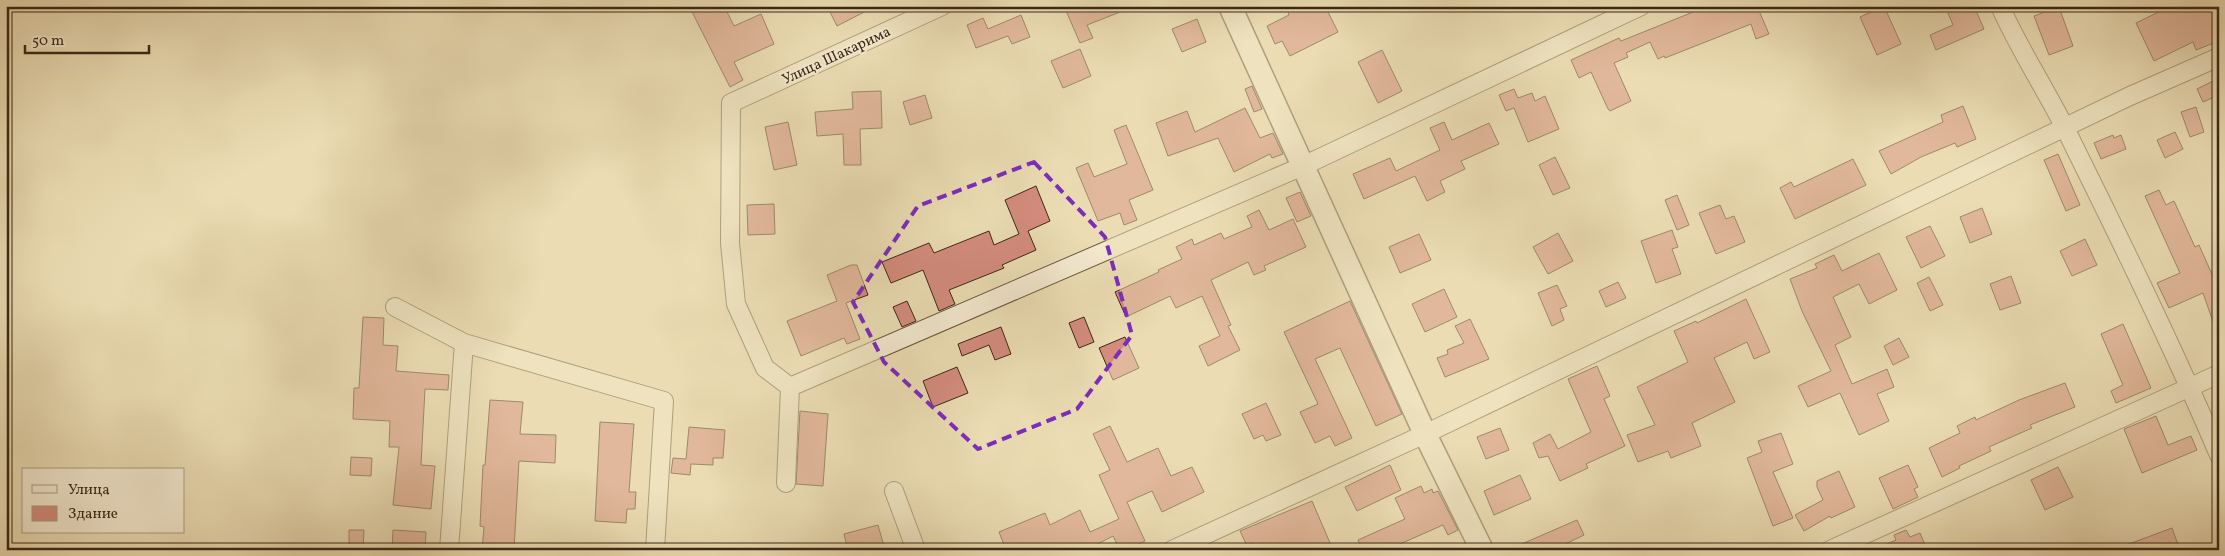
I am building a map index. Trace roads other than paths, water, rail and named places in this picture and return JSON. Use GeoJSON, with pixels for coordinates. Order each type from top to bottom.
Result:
{"type":"FeatureCollection","features":[{"type":"Feature","properties":{"kind":"street","name":"Улица Шакарима"},"geometry":{"type":"LineString","coordinates":[[790,387],[765,368],[736,304],[730,243],[731,103],[942,6]]}},
{"type":"Feature","properties":{"kind":"street"},"geometry":{"type":"LineString","coordinates":[[1230,6],[1425,434],[1482,550]]}},
{"type":"Feature","properties":{"kind":"street"},"geometry":{"type":"LineString","coordinates":[[786,483],[790,387],[1303,166],[1641,6]]}},
{"type":"Feature","properties":{"kind":"street"},"geometry":{"type":"LineString","coordinates":[[2000,6],[2011,30],[2065,128],[2190,388],[2219,455]]}},
{"type":"Feature","properties":{"kind":"street"},"geometry":{"type":"LineString","coordinates":[[1172,550],[1425,434],[2130,96],[2219,57]]}},
{"type":"Feature","properties":{"kind":"street"},"geometry":{"type":"LineString","coordinates":[[396,307],[464,343],[664,401],[655,550]]}},
{"type":"Feature","properties":{"kind":"street"},"geometry":{"type":"LineString","coordinates":[[449,550],[464,343]]}},
{"type":"Feature","properties":{"kind":"street"},"geometry":{"type":"LineString","coordinates":[[1830,550],[2219,374]]}},
{"type":"Feature","properties":{"kind":"street"},"geometry":{"type":"LineString","coordinates":[[894,491],[916,550]]}}]}
